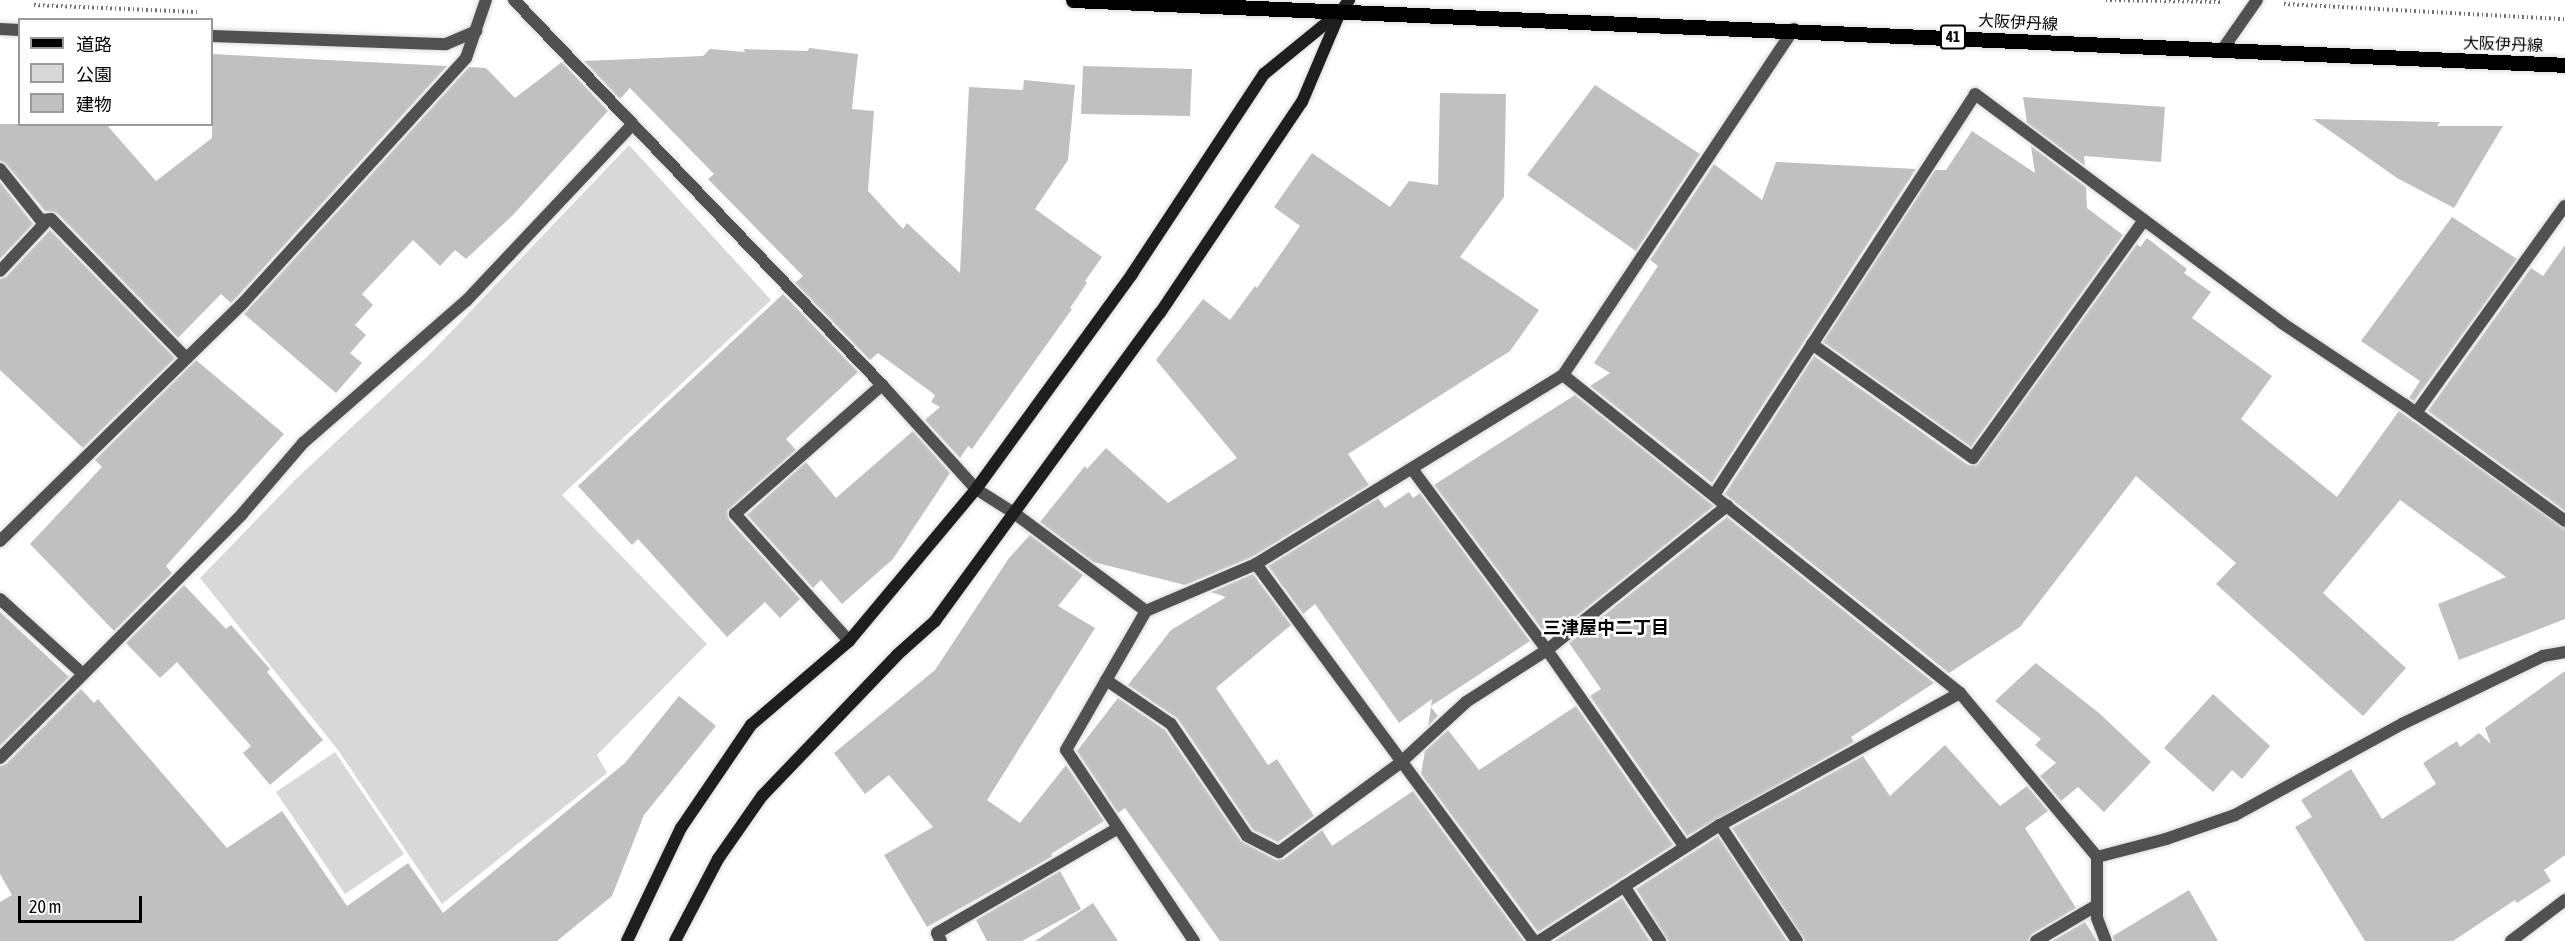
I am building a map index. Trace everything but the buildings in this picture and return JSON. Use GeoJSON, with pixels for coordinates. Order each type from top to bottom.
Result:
{"type":"FeatureCollection","features":[{"type":"Feature","properties":{"kind":"main road","name":"大阪伊丹線"},"geometry":{"type":"LineString","coordinates":[[1073,0],[1345,5],[1794,29],[2565,65]]}},
{"type":"Feature","properties":{"kind":"street"},"geometry":{"type":"LineString","coordinates":[[0,541],[243,303],[466,58],[486,0]]}},
{"type":"Feature","properties":{"kind":"street"},"geometry":{"type":"LineString","coordinates":[[514,0],[882,385],[976,489],[1014,513],[1146,611]]}},
{"type":"Feature","properties":{"kind":"street"},"geometry":{"type":"LineString","coordinates":[[2222,50],[2256,2]]}},
{"type":"Feature","properties":{"kind":"street"},"geometry":{"type":"LineString","coordinates":[[627,941],[681,828],[751,725],[849,641],[976,489],[1132,273],[1264,74],[1345,5]]}},
{"type":"Feature","properties":{"kind":"street"},"geometry":{"type":"LineString","coordinates":[[675,941],[718,859],[762,796],[897,655],[935,621],[1160,313],[1302,102],[1345,5]]}},
{"type":"Feature","properties":{"kind":"street"},"geometry":{"type":"LineString","coordinates":[[0,29],[18,30]]}},
{"type":"Feature","properties":{"kind":"street"},"geometry":{"type":"LineString","coordinates":[[1194,941],[1066,750],[1146,611],[1256,564],[1563,375],[1794,29]]}},
{"type":"Feature","properties":{"kind":"street"},"geometry":{"type":"LineString","coordinates":[[213,36],[446,44],[476,31]]}},
{"type":"Feature","properties":{"kind":"street"},"geometry":{"type":"LineString","coordinates":[[1714,495],[1975,94],[2282,323],[2416,413],[2565,521]]}},
{"type":"Feature","properties":{"kind":"street"},"geometry":{"type":"LineString","coordinates":[[0,758],[242,514],[303,443],[466,301],[633,124]]}},
{"type":"Feature","properties":{"kind":"street"},"geometry":{"type":"LineString","coordinates":[[0,170],[44,224],[0,271]]}},
{"type":"Feature","properties":{"kind":"street"},"geometry":{"type":"LineString","coordinates":[[2416,413],[2565,206]]}},
{"type":"Feature","properties":{"kind":"street"},"geometry":{"type":"LineString","coordinates":[[42,220],[51,219],[186,358]]}},
{"type":"Feature","properties":{"kind":"street"},"geometry":{"type":"LineString","coordinates":[[1812,344],[1973,458],[2144,220]]}},
{"type":"Feature","properties":{"kind":"street"},"geometry":{"type":"LineString","coordinates":[[1563,375],[1960,693],[2097,857],[2097,918],[2106,941]]}},
{"type":"Feature","properties":{"kind":"street"},"geometry":{"type":"LineString","coordinates":[[849,641],[735,514],[882,385]]}},
{"type":"Feature","properties":{"kind":"street"},"geometry":{"type":"LineString","coordinates":[[1412,469],[1547,650],[1684,846]]}},
{"type":"Feature","properties":{"kind":"street"},"geometry":{"type":"LineString","coordinates":[[1106,680],[1172,724],[1247,836],[1279,852],[1400,762],[1466,702],[1547,650],[1726,506]]}},
{"type":"Feature","properties":{"kind":"street"},"geometry":{"type":"LineString","coordinates":[[1256,564],[1534,941]]}},
{"type":"Feature","properties":{"kind":"street"},"geometry":{"type":"LineString","coordinates":[[0,599],[83,674]]}},
{"type":"Feature","properties":{"kind":"street"},"geometry":{"type":"LineString","coordinates":[[2097,857],[2166,839],[2235,815],[2402,724],[2543,656],[2565,652]]}},
{"type":"Feature","properties":{"kind":"street"},"geometry":{"type":"LineString","coordinates":[[1539,941],[1684,846],[1960,693]]}},
{"type":"Feature","properties":{"kind":"street"},"geometry":{"type":"LineString","coordinates":[[1720,825],[1797,941]]}},
{"type":"Feature","properties":{"kind":"street"},"geometry":{"type":"LineString","coordinates":[[941,941],[937,933],[1118,828]]}},
{"type":"Feature","properties":{"kind":"street"},"geometry":{"type":"LineString","coordinates":[[1624,886],[1660,941]]}},
{"type":"Feature","properties":{"kind":"street"},"geometry":{"type":"LineString","coordinates":[[2511,941],[2565,900]]}},
{"type":"Feature","properties":{"kind":"street"},"geometry":{"type":"LineString","coordinates":[[2036,941],[2097,904]]}},
{"type":"Feature","properties":{"kind":"path"},"geometry":{"type":"LineString","coordinates":[[2106,0],[2256,2],[2565,19]]}},
{"type":"Feature","properties":{"kind":"green space"},"geometry":{"type":"Polygon","coordinates":[[[629,145],[771,300],[562,495],[707,644],[597,755],[607,773],[442,904],[338,750],[200,578],[296,479],[427,357],[629,145]]]}},
{"type":"Feature","properties":{"kind":"green space"},"geometry":{"type":"Polygon","coordinates":[[[335,752],[404,854],[345,894],[276,792],[335,752]]]}},
{"type":"Feature","properties":{"kind":"district","name":"三津屋中二丁目"},"geometry":{"type":"Point","coordinates":[1606,628]}}]}
